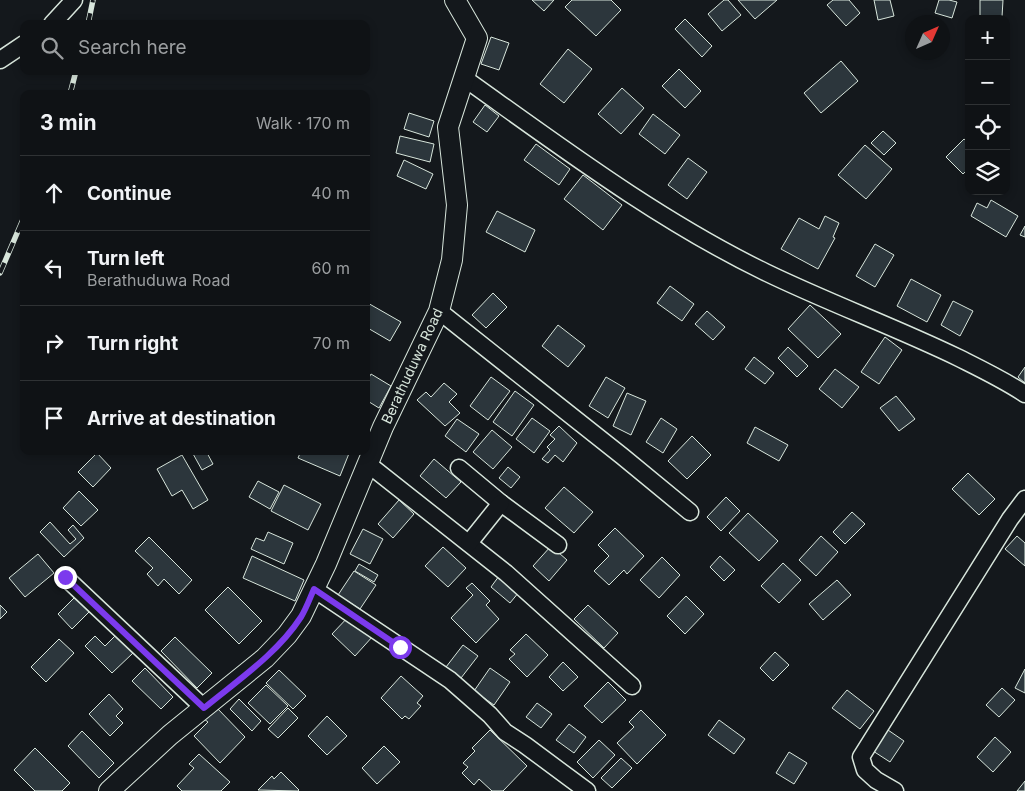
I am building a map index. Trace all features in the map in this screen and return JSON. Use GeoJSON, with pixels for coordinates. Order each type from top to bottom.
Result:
{"type":"FeatureCollection","features":[{"type":"Feature","properties":{"kind":"street"},"geometry":{"type":"LineString","coordinates":[[56,20],[74,0]]}},
{"type":"Feature","properties":{"kind":"street","name":"Berathuduwa Road"},"geometry":{"type":"LineString","coordinates":[[109,791],[170,735],[265,658],[287,635],[301,616],[383,427],[439,311],[452,260],[456,205],[448,127],[477,38],[455,0]]}},
{"type":"Feature","properties":{"kind":"street"},"geometry":{"type":"LineString","coordinates":[[0,60],[20,47]]}},
{"type":"Feature","properties":{"kind":"street"},"geometry":{"type":"LineString","coordinates":[[464,78],[578,160],[687,230],[766,272],[925,342],[1008,382],[1025,394]]}},
{"type":"Feature","properties":{"kind":"street"},"geometry":{"type":"LineString","coordinates":[[439,311],[614,449],[690,512]]}},
{"type":"Feature","properties":{"kind":"street"},"geometry":{"type":"LineString","coordinates":[[368,464],[506,573],[632,686]]}},
{"type":"Feature","properties":{"kind":"street"},"geometry":{"type":"LineString","coordinates":[[459,468],[558,545]]}},
{"type":"Feature","properties":{"kind":"street"},"geometry":{"type":"LineString","coordinates":[[895,791],[876,780],[865,770],[861,758],[1025,499]]}},
{"type":"Feature","properties":{"kind":"street"},"geometry":{"type":"LineString","coordinates":[[469,543],[502,503]]}},
{"type":"Feature","properties":{"kind":"street"},"geometry":{"type":"LineString","coordinates":[[65,577],[204,708]]}},
{"type":"Feature","properties":{"kind":"street"},"geometry":{"type":"LineString","coordinates":[[314,589],[450,680],[490,715],[504,732],[525,745],[586,791]]}},
{"type":"Feature","properties":{"kind":"building"},"geometry":{"type":"Polygon","coordinates":[[[532,0],[554,0],[544,11],[532,0]]]}},
{"type":"Feature","properties":{"kind":"building"},"geometry":{"type":"Polygon","coordinates":[[[572,0],[611,0],[621,10],[596,36],[565,7],[572,0]]]}},
{"type":"Feature","properties":{"kind":"building"},"geometry":{"type":"Polygon","coordinates":[[[724,0],[728,0],[741,15],[722,31],[708,14],[724,0]]]}},
{"type":"Feature","properties":{"kind":"building"},"geometry":{"type":"Polygon","coordinates":[[[738,0],[777,0],[755,19],[738,0]]]}},
{"type":"Feature","properties":{"kind":"building"},"geometry":{"type":"Polygon","coordinates":[[[833,0],[849,0],[860,13],[846,26],[827,5],[833,0]]]}},
{"type":"Feature","properties":{"kind":"building"},"geometry":{"type":"Polygon","coordinates":[[[874,0],[890,0],[894,16],[878,20],[874,0]]]}},
{"type":"Feature","properties":{"kind":"building"},"geometry":{"type":"Polygon","coordinates":[[[939,0],[957,2],[952,18],[950,15],[935,13],[939,0]]]}},
{"type":"Feature","properties":{"kind":"building"},"geometry":{"type":"Polygon","coordinates":[[[980,0],[1003,0],[1002,15],[980,15],[980,0]]]}},
{"type":"Feature","properties":{"kind":"building"},"geometry":{"type":"Polygon","coordinates":[[[685,19],[712,46],[702,57],[675,29],[685,19]]]}},
{"type":"Feature","properties":{"kind":"building"},"geometry":{"type":"Polygon","coordinates":[[[491,37],[509,43],[499,70],[481,64],[491,37]]]}},
{"type":"Feature","properties":{"kind":"building"},"geometry":{"type":"Polygon","coordinates":[[[568,49],[592,69],[564,103],[540,84],[568,49]]]}},
{"type":"Feature","properties":{"kind":"building"},"geometry":{"type":"Polygon","coordinates":[[[841,61],[858,81],[821,113],[804,93],[841,61]]]}},
{"type":"Feature","properties":{"kind":"building"},"geometry":{"type":"Polygon","coordinates":[[[679,69],[701,91],[685,108],[662,86],[679,69]]]}},
{"type":"Feature","properties":{"kind":"building"},"geometry":{"type":"Polygon","coordinates":[[[622,88],[644,108],[621,134],[598,114],[622,88]]]}},
{"type":"Feature","properties":{"kind":"building"},"geometry":{"type":"Polygon","coordinates":[[[485,105],[499,116],[487,132],[473,122],[485,105]]]}},
{"type":"Feature","properties":{"kind":"building"},"geometry":{"type":"Polygon","coordinates":[[[409,113],[434,121],[429,137],[404,129],[409,113]]]}},
{"type":"Feature","properties":{"kind":"building"},"geometry":{"type":"Polygon","coordinates":[[[653,114],[680,135],[665,154],[639,134],[653,114]]]}},
{"type":"Feature","properties":{"kind":"building"},"geometry":{"type":"Polygon","coordinates":[[[883,131],[896,143],[884,155],[871,143],[883,131]]]}},
{"type":"Feature","properties":{"kind":"building"},"geometry":{"type":"Polygon","coordinates":[[[400,136],[434,144],[430,162],[396,153],[400,136]]]}},
{"type":"Feature","properties":{"kind":"building"},"geometry":{"type":"Polygon","coordinates":[[[965,140],[965,172],[963,174],[946,157],[965,140]]]}},
{"type":"Feature","properties":{"kind":"building"},"geometry":{"type":"Polygon","coordinates":[[[536,144],[570,169],[559,185],[524,160],[536,144]]]}},
{"type":"Feature","properties":{"kind":"building"},"geometry":{"type":"Polygon","coordinates":[[[865,145],[892,169],[866,199],[838,175],[865,145]]]}},
{"type":"Feature","properties":{"kind":"building"},"geometry":{"type":"Polygon","coordinates":[[[688,158],[707,172],[687,199],[668,185],[688,158]]]}},
{"type":"Feature","properties":{"kind":"building"},"geometry":{"type":"Polygon","coordinates":[[[404,160],[433,174],[426,189],[397,176],[404,160]]]}},
{"type":"Feature","properties":{"kind":"building"},"geometry":{"type":"Polygon","coordinates":[[[583,175],[622,205],[603,230],[564,199],[583,175]]]}},
{"type":"Feature","properties":{"kind":"building"},"geometry":{"type":"Polygon","coordinates":[[[991,200],[1018,216],[1006,237],[971,216],[977,203],[987,208],[991,200]]]}},
{"type":"Feature","properties":{"kind":"building"},"geometry":{"type":"Polygon","coordinates":[[[497,211],[535,230],[525,252],[486,232],[497,211]]]}},
{"type":"Feature","properties":{"kind":"building"},"geometry":{"type":"Polygon","coordinates":[[[825,216],[839,223],[833,237],[835,238],[818,269],[781,249],[799,218],[819,229],[825,216]]]}},
{"type":"Feature","properties":{"kind":"building"},"geometry":{"type":"Polygon","coordinates":[[[1025,226],[1025,237],[1020,235],[1025,226]]]}},
{"type":"Feature","properties":{"kind":"building"},"geometry":{"type":"Polygon","coordinates":[[[875,244],[894,255],[875,287],[856,276],[875,244]]]}},
{"type":"Feature","properties":{"kind":"building"},"geometry":{"type":"Polygon","coordinates":[[[911,279],[941,295],[927,322],[897,306],[911,279]]]}},
{"type":"Feature","properties":{"kind":"building"},"geometry":{"type":"Polygon","coordinates":[[[670,286],[694,304],[682,321],[657,303],[670,286]]]}},
{"type":"Feature","properties":{"kind":"building"},"geometry":{"type":"Polygon","coordinates":[[[493,293],[507,307],[486,328],[472,315],[493,293]]]}},
{"type":"Feature","properties":{"kind":"building"},"geometry":{"type":"Polygon","coordinates":[[[953,301],[973,311],[960,336],[941,325],[953,301]]]}},
{"type":"Feature","properties":{"kind":"building"},"geometry":{"type":"Polygon","coordinates":[[[370,304],[401,322],[390,341],[370,329],[370,304]]]}},
{"type":"Feature","properties":{"kind":"building"},"geometry":{"type":"Polygon","coordinates":[[[810,305],[841,334],[818,358],[788,329],[810,305]]]}},
{"type":"Feature","properties":{"kind":"building"},"geometry":{"type":"Polygon","coordinates":[[[707,311],[725,327],[713,340],[695,324],[707,311]]]}},
{"type":"Feature","properties":{"kind":"building"},"geometry":{"type":"Polygon","coordinates":[[[558,325],[585,346],[568,367],[542,346],[558,325]]]}},
{"type":"Feature","properties":{"kind":"building"},"geometry":{"type":"Polygon","coordinates":[[[885,337],[902,350],[879,384],[861,372],[885,337]]]}},
{"type":"Feature","properties":{"kind":"building"},"geometry":{"type":"Polygon","coordinates":[[[788,347],[808,366],[797,377],[778,358],[788,347]]]}},
{"type":"Feature","properties":{"kind":"building"},"geometry":{"type":"Polygon","coordinates":[[[754,357],[774,373],[765,384],[745,369],[754,357]]]}},
{"type":"Feature","properties":{"kind":"building"},"geometry":{"type":"Polygon","coordinates":[[[1025,367],[1025,383],[1018,377],[1025,367]]]}},
{"type":"Feature","properties":{"kind":"building"},"geometry":{"type":"Polygon","coordinates":[[[835,369],[859,387],[842,408],[819,389],[835,369]]]}},
{"type":"Feature","properties":{"kind":"building"},"geometry":{"type":"Polygon","coordinates":[[[371,374],[391,386],[379,408],[370,402],[371,374]]]}},
{"type":"Feature","properties":{"kind":"building"},"geometry":{"type":"Polygon","coordinates":[[[491,377],[510,391],[488,420],[470,406],[491,377]]]}},
{"type":"Feature","properties":{"kind":"building"},"geometry":{"type":"Polygon","coordinates":[[[606,377],[625,388],[608,418],[589,406],[606,377]]]}},
{"type":"Feature","properties":{"kind":"building"},"geometry":{"type":"Polygon","coordinates":[[[444,383],[457,394],[449,402],[460,413],[445,426],[417,400],[426,392],[431,397],[444,383]]]}},
{"type":"Feature","properties":{"kind":"building"},"geometry":{"type":"Polygon","coordinates":[[[515,391],[534,405],[512,436],[493,422],[515,391]]]}},
{"type":"Feature","properties":{"kind":"building"},"geometry":{"type":"Polygon","coordinates":[[[627,393],[646,401],[631,435],[613,426],[627,393]]]}},
{"type":"Feature","properties":{"kind":"building"},"geometry":{"type":"Polygon","coordinates":[[[896,396],[915,419],[899,431],[880,408],[896,396]]]}},
{"type":"Feature","properties":{"kind":"building"},"geometry":{"type":"Polygon","coordinates":[[[532,418],[550,431],[534,453],[516,439],[532,418]]]}},
{"type":"Feature","properties":{"kind":"building"},"geometry":{"type":"Polygon","coordinates":[[[661,418],[677,429],[663,453],[646,442],[661,418]]]}},
{"type":"Feature","properties":{"kind":"building"},"geometry":{"type":"Polygon","coordinates":[[[457,419],[479,434],[466,452],[445,436],[457,419]]]}},
{"type":"Feature","properties":{"kind":"building"},"geometry":{"type":"Polygon","coordinates":[[[559,426],[577,443],[563,462],[555,455],[548,463],[542,459],[550,450],[547,447],[555,439],[550,435],[559,426]]]}},
{"type":"Feature","properties":{"kind":"building"},"geometry":{"type":"Polygon","coordinates":[[[755,427],[788,445],[779,461],[747,443],[755,427]]]}},
{"type":"Feature","properties":{"kind":"building"},"geometry":{"type":"Polygon","coordinates":[[[492,430],[512,447],[493,469],[473,452],[492,430]]]}},
{"type":"Feature","properties":{"kind":"building"},"geometry":{"type":"Polygon","coordinates":[[[692,436],[711,455],[687,479],[668,461],[692,436]]]}},
{"type":"Feature","properties":{"kind":"building"},"geometry":{"type":"Polygon","coordinates":[[[95,455],[99,455],[111,468],[93,487],[78,472],[95,455]]]}},
{"type":"Feature","properties":{"kind":"building"},"geometry":{"type":"Polygon","coordinates":[[[182,455],[208,500],[193,509],[182,490],[172,496],[157,469],[182,455]]]}},
{"type":"Feature","properties":{"kind":"building"},"geometry":{"type":"Polygon","coordinates":[[[194,455],[208,455],[213,464],[202,470],[194,455]]]}},
{"type":"Feature","properties":{"kind":"building"},"geometry":{"type":"Polygon","coordinates":[[[299,455],[348,455],[340,476],[298,458],[299,455]]]}},
{"type":"Feature","properties":{"kind":"building"},"geometry":{"type":"Polygon","coordinates":[[[434,459],[461,482],[446,498],[420,476],[434,459]]]}},
{"type":"Feature","properties":{"kind":"building"},"geometry":{"type":"Polygon","coordinates":[[[508,467],[520,477],[511,488],[499,478],[508,467]]]}},
{"type":"Feature","properties":{"kind":"building"},"geometry":{"type":"Polygon","coordinates":[[[968,473],[995,499],[979,515],[952,489],[968,473]]]}},
{"type":"Feature","properties":{"kind":"building"},"geometry":{"type":"Polygon","coordinates":[[[258,481],[279,492],[270,509],[249,497],[258,481]]]}},
{"type":"Feature","properties":{"kind":"building"},"geometry":{"type":"Polygon","coordinates":[[[284,485],[321,504],[308,530],[271,511],[284,485]]]}},
{"type":"Feature","properties":{"kind":"building"},"geometry":{"type":"Polygon","coordinates":[[[564,487],[593,512],[574,533],[545,508],[564,487]]]}},
{"type":"Feature","properties":{"kind":"building"},"geometry":{"type":"Polygon","coordinates":[[[79,491],[98,510],[81,526],[63,508],[79,491]]]}},
{"type":"Feature","properties":{"kind":"building"},"geometry":{"type":"Polygon","coordinates":[[[726,497],[740,511],[721,531],[707,517],[726,497]]]}},
{"type":"Feature","properties":{"kind":"building"},"geometry":{"type":"Polygon","coordinates":[[[399,500],[414,514],[393,538],[378,524],[399,500]]]}},
{"type":"Feature","properties":{"kind":"building"},"geometry":{"type":"Polygon","coordinates":[[[852,512],[865,524],[845,544],[833,532],[852,512]]]}},
{"type":"Feature","properties":{"kind":"building"},"geometry":{"type":"Polygon","coordinates":[[[748,513],[778,541],[759,561],[729,533],[748,513]]]}},
{"type":"Feature","properties":{"kind":"building"},"geometry":{"type":"Polygon","coordinates":[[[50,522],[70,544],[76,539],[68,530],[73,525],[84,538],[64,557],[40,532],[50,522]]]}},
{"type":"Feature","properties":{"kind":"building"},"geometry":{"type":"Polygon","coordinates":[[[615,528],[644,556],[627,574],[624,570],[609,585],[594,571],[609,556],[598,545],[615,528]]]}},
{"type":"Feature","properties":{"kind":"building"},"geometry":{"type":"Polygon","coordinates":[[[363,529],[383,539],[370,564],[350,554],[363,529]]]}},
{"type":"Feature","properties":{"kind":"building"},"geometry":{"type":"Polygon","coordinates":[[[268,532],[293,543],[284,564],[251,549],[256,538],[264,541],[268,532]]]}},
{"type":"Feature","properties":{"kind":"building"},"geometry":{"type":"Polygon","coordinates":[[[821,536],[838,552],[816,576],[799,560],[821,536]]]}},
{"type":"Feature","properties":{"kind":"building"},"geometry":{"type":"Polygon","coordinates":[[[1017,536],[1025,543],[1025,566],[1005,549],[1017,536]]]}},
{"type":"Feature","properties":{"kind":"building"},"geometry":{"type":"Polygon","coordinates":[[[149,537],[192,580],[179,594],[164,579],[158,586],[147,574],[153,568],[135,551],[149,537]]]}},
{"type":"Feature","properties":{"kind":"building"},"geometry":{"type":"Polygon","coordinates":[[[551,546],[567,560],[549,581],[533,566],[551,546]]]}},
{"type":"Feature","properties":{"kind":"building"},"geometry":{"type":"Polygon","coordinates":[[[443,547],[466,568],[448,587],[425,566],[443,547]]]}},
{"type":"Feature","properties":{"kind":"building"},"geometry":{"type":"Polygon","coordinates":[[[38,554],[54,573],[25,597],[9,578],[38,554]]]}},
{"type":"Feature","properties":{"kind":"building"},"geometry":{"type":"Polygon","coordinates":[[[252,556],[304,580],[295,601],[243,578],[252,556]]]}},
{"type":"Feature","properties":{"kind":"building"},"geometry":{"type":"Polygon","coordinates":[[[720,556],[735,570],[724,581],[710,567],[720,556]]]}},
{"type":"Feature","properties":{"kind":"building"},"geometry":{"type":"Polygon","coordinates":[[[662,557],[680,575],[659,598],[640,580],[662,557]]]}},
{"type":"Feature","properties":{"kind":"building"},"geometry":{"type":"Polygon","coordinates":[[[783,563],[801,580],[779,603],[761,586],[783,563]]]}},
{"type":"Feature","properties":{"kind":"building"},"geometry":{"type":"Polygon","coordinates":[[[359,564],[378,575],[374,582],[355,571],[359,564]]]}},
{"type":"Feature","properties":{"kind":"building"},"geometry":{"type":"Polygon","coordinates":[[[354,571],[376,585],[360,609],[338,595],[354,571]]]}},
{"type":"Feature","properties":{"kind":"building"},"geometry":{"type":"Polygon","coordinates":[[[499,576],[519,592],[510,603],[491,587],[499,576]]]}},
{"type":"Feature","properties":{"kind":"building"},"geometry":{"type":"Polygon","coordinates":[[[837,580],[851,595],[823,620],[809,604],[837,580]]]}},
{"type":"Feature","properties":{"kind":"building"},"geometry":{"type":"Polygon","coordinates":[[[472,583],[490,601],[486,605],[499,619],[476,643],[451,618],[473,595],[466,588],[472,583]]]}},
{"type":"Feature","properties":{"kind":"building"},"geometry":{"type":"Polygon","coordinates":[[[228,587],[262,621],[239,644],[205,610],[228,587]]]}},
{"type":"Feature","properties":{"kind":"building"},"geometry":{"type":"Polygon","coordinates":[[[76,596],[91,610],[72,629],[58,614],[76,596]]]}},
{"type":"Feature","properties":{"kind":"building"},"geometry":{"type":"Polygon","coordinates":[[[686,596],[704,614],[685,634],[667,616],[686,596]]]}},
{"type":"Feature","properties":{"kind":"building"},"geometry":{"type":"Polygon","coordinates":[[[0,605],[7,612],[0,619],[0,605]]]}},
{"type":"Feature","properties":{"kind":"building"},"geometry":{"type":"Polygon","coordinates":[[[588,605],[618,633],[604,648],[574,619],[588,605]]]}},
{"type":"Feature","properties":{"kind":"building"},"geometry":{"type":"Polygon","coordinates":[[[350,615],[373,636],[355,656],[332,634],[350,615]]]}},
{"type":"Feature","properties":{"kind":"building"},"geometry":{"type":"Polygon","coordinates":[[[526,634],[548,655],[527,677],[509,659],[515,654],[510,650],[526,634]]]}},
{"type":"Feature","properties":{"kind":"building"},"geometry":{"type":"Polygon","coordinates":[[[116,635],[133,653],[112,673],[85,646],[95,636],[105,646],[116,635]]]}},
{"type":"Feature","properties":{"kind":"building"},"geometry":{"type":"Polygon","coordinates":[[[175,637],[212,673],[197,688],[161,651],[175,637]]]}},
{"type":"Feature","properties":{"kind":"building"},"geometry":{"type":"Polygon","coordinates":[[[59,639],[74,653],[46,682],[31,667],[59,639]]]}},
{"type":"Feature","properties":{"kind":"building"},"geometry":{"type":"Polygon","coordinates":[[[463,645],[478,656],[461,678],[446,667],[463,645]]]}},
{"type":"Feature","properties":{"kind":"building"},"geometry":{"type":"Polygon","coordinates":[[[775,652],[789,665],[773,681],[760,668],[775,652]]]}},
{"type":"Feature","properties":{"kind":"building"},"geometry":{"type":"Polygon","coordinates":[[[563,662],[578,677],[563,691],[549,677],[563,662]]]}},
{"type":"Feature","properties":{"kind":"building"},"geometry":{"type":"Polygon","coordinates":[[[145,668],[173,697],[161,709],[132,681],[145,668]]]}},
{"type":"Feature","properties":{"kind":"building"},"geometry":{"type":"Polygon","coordinates":[[[490,668],[510,682],[494,705],[474,691],[490,668]]]}},
{"type":"Feature","properties":{"kind":"building"},"geometry":{"type":"Polygon","coordinates":[[[1025,669],[1025,693],[1015,688],[1025,669]]]}},
{"type":"Feature","properties":{"kind":"building"},"geometry":{"type":"Polygon","coordinates":[[[279,670],[306,696],[293,709],[266,683],[279,670]]]}},
{"type":"Feature","properties":{"kind":"building"},"geometry":{"type":"Polygon","coordinates":[[[401,676],[423,696],[417,703],[421,706],[409,719],[405,716],[402,719],[381,698],[401,676]]]}},
{"type":"Feature","properties":{"kind":"building"},"geometry":{"type":"Polygon","coordinates":[[[608,682],[626,700],[602,723],[584,706],[608,682]]]}},
{"type":"Feature","properties":{"kind":"building"},"geometry":{"type":"Polygon","coordinates":[[[266,685],[288,706],[270,724],[248,703],[266,685]]]}},
{"type":"Feature","properties":{"kind":"building"},"geometry":{"type":"Polygon","coordinates":[[[1002,688],[1015,700],[999,717],[986,705],[1002,688]]]}},
{"type":"Feature","properties":{"kind":"building"},"geometry":{"type":"Polygon","coordinates":[[[847,690],[874,711],[860,729],[832,708],[847,690]]]}},
{"type":"Feature","properties":{"kind":"building"},"geometry":{"type":"Polygon","coordinates":[[[109,694],[123,709],[116,716],[123,723],[110,736],[89,714],[109,694]]]}},
{"type":"Feature","properties":{"kind":"building"},"geometry":{"type":"Polygon","coordinates":[[[239,699],[261,721],[252,731],[230,709],[239,699]]]}},
{"type":"Feature","properties":{"kind":"building"},"geometry":{"type":"Polygon","coordinates":[[[537,703],[552,714],[541,728],[526,717],[537,703]]]}},
{"type":"Feature","properties":{"kind":"building"},"geometry":{"type":"Polygon","coordinates":[[[216,707],[245,737],[220,763],[194,736],[208,722],[204,719],[216,707]]]}},
{"type":"Feature","properties":{"kind":"building"},"geometry":{"type":"Polygon","coordinates":[[[288,708],[298,718],[278,738],[268,729],[288,708]]]}},
{"type":"Feature","properties":{"kind":"building"},"geometry":{"type":"Polygon","coordinates":[[[641,710],[666,735],[637,764],[617,743],[634,727],[629,722],[641,710]]]}},
{"type":"Feature","properties":{"kind":"building"},"geometry":{"type":"Polygon","coordinates":[[[327,716],[347,736],[327,755],[308,736],[327,716]]]}},
{"type":"Feature","properties":{"kind":"building"},"geometry":{"type":"Polygon","coordinates":[[[719,720],[745,739],[734,754],[708,735],[719,720]]]}},
{"type":"Feature","properties":{"kind":"building"},"geometry":{"type":"Polygon","coordinates":[[[569,724],[586,737],[574,753],[556,740],[569,724]]]}},
{"type":"Feature","properties":{"kind":"building"},"geometry":{"type":"Polygon","coordinates":[[[490,730],[527,766],[503,791],[492,791],[479,779],[474,785],[462,773],[468,767],[463,763],[475,751],[472,748],[490,730]]]}},
{"type":"Feature","properties":{"kind":"building"},"geometry":{"type":"Polygon","coordinates":[[[888,730],[904,741],[890,762],[873,751],[888,730]]]}},
{"type":"Feature","properties":{"kind":"building"},"geometry":{"type":"Polygon","coordinates":[[[82,731],[114,763],[99,778],[68,746],[82,731]]]}},
{"type":"Feature","properties":{"kind":"building"},"geometry":{"type":"Polygon","coordinates":[[[995,737],[1011,752],[993,772],[977,757],[995,737]]]}},
{"type":"Feature","properties":{"kind":"building"},"geometry":{"type":"Polygon","coordinates":[[[599,740],[615,755],[593,778],[577,762],[599,740]]]}},
{"type":"Feature","properties":{"kind":"building"},"geometry":{"type":"Polygon","coordinates":[[[384,746],[400,762],[377,784],[362,768],[384,746]]]}},
{"type":"Feature","properties":{"kind":"building"},"geometry":{"type":"Polygon","coordinates":[[[35,748],[70,783],[62,791],[35,791],[14,770],[35,748]]]}},
{"type":"Feature","properties":{"kind":"building"},"geometry":{"type":"Polygon","coordinates":[[[789,752],[807,763],[794,784],[776,773],[789,752]]]}},
{"type":"Feature","properties":{"kind":"building"},"geometry":{"type":"Polygon","coordinates":[[[199,754],[230,782],[221,791],[182,791],[177,786],[194,768],[189,764],[199,754]]]}},
{"type":"Feature","properties":{"kind":"building"},"geometry":{"type":"Polygon","coordinates":[[[621,758],[632,768],[612,788],[601,778],[621,758]]]}},
{"type":"Feature","properties":{"kind":"building"},"geometry":{"type":"Polygon","coordinates":[[[281,772],[298,791],[258,790],[272,776],[274,779],[281,772]]]}},
{"type":"Feature","properties":{"kind":"building"},"geometry":{"type":"Polygon","coordinates":[[[1025,781],[1025,791],[1017,791],[1025,781]]]}},
{"type":"Feature","properties":{"kind":"railway"},"geometry":{"type":"LineString","coordinates":[[89,20],[93,0]]}},
{"type":"Feature","properties":{"kind":"railway"},"geometry":{"type":"LineString","coordinates":[[71,90],[75,75]]}},
{"type":"Feature","properties":{"kind":"railway"},"geometry":{"type":"LineString","coordinates":[[0,273],[20,226]]}},
{"type":"Feature","properties":{"kind":"route"},"geometry":{"type":"LineString","coordinates":[[65,577],[204,708],[265,658],[287,635],[301,616],[314,589],[400,647]]}}]}
